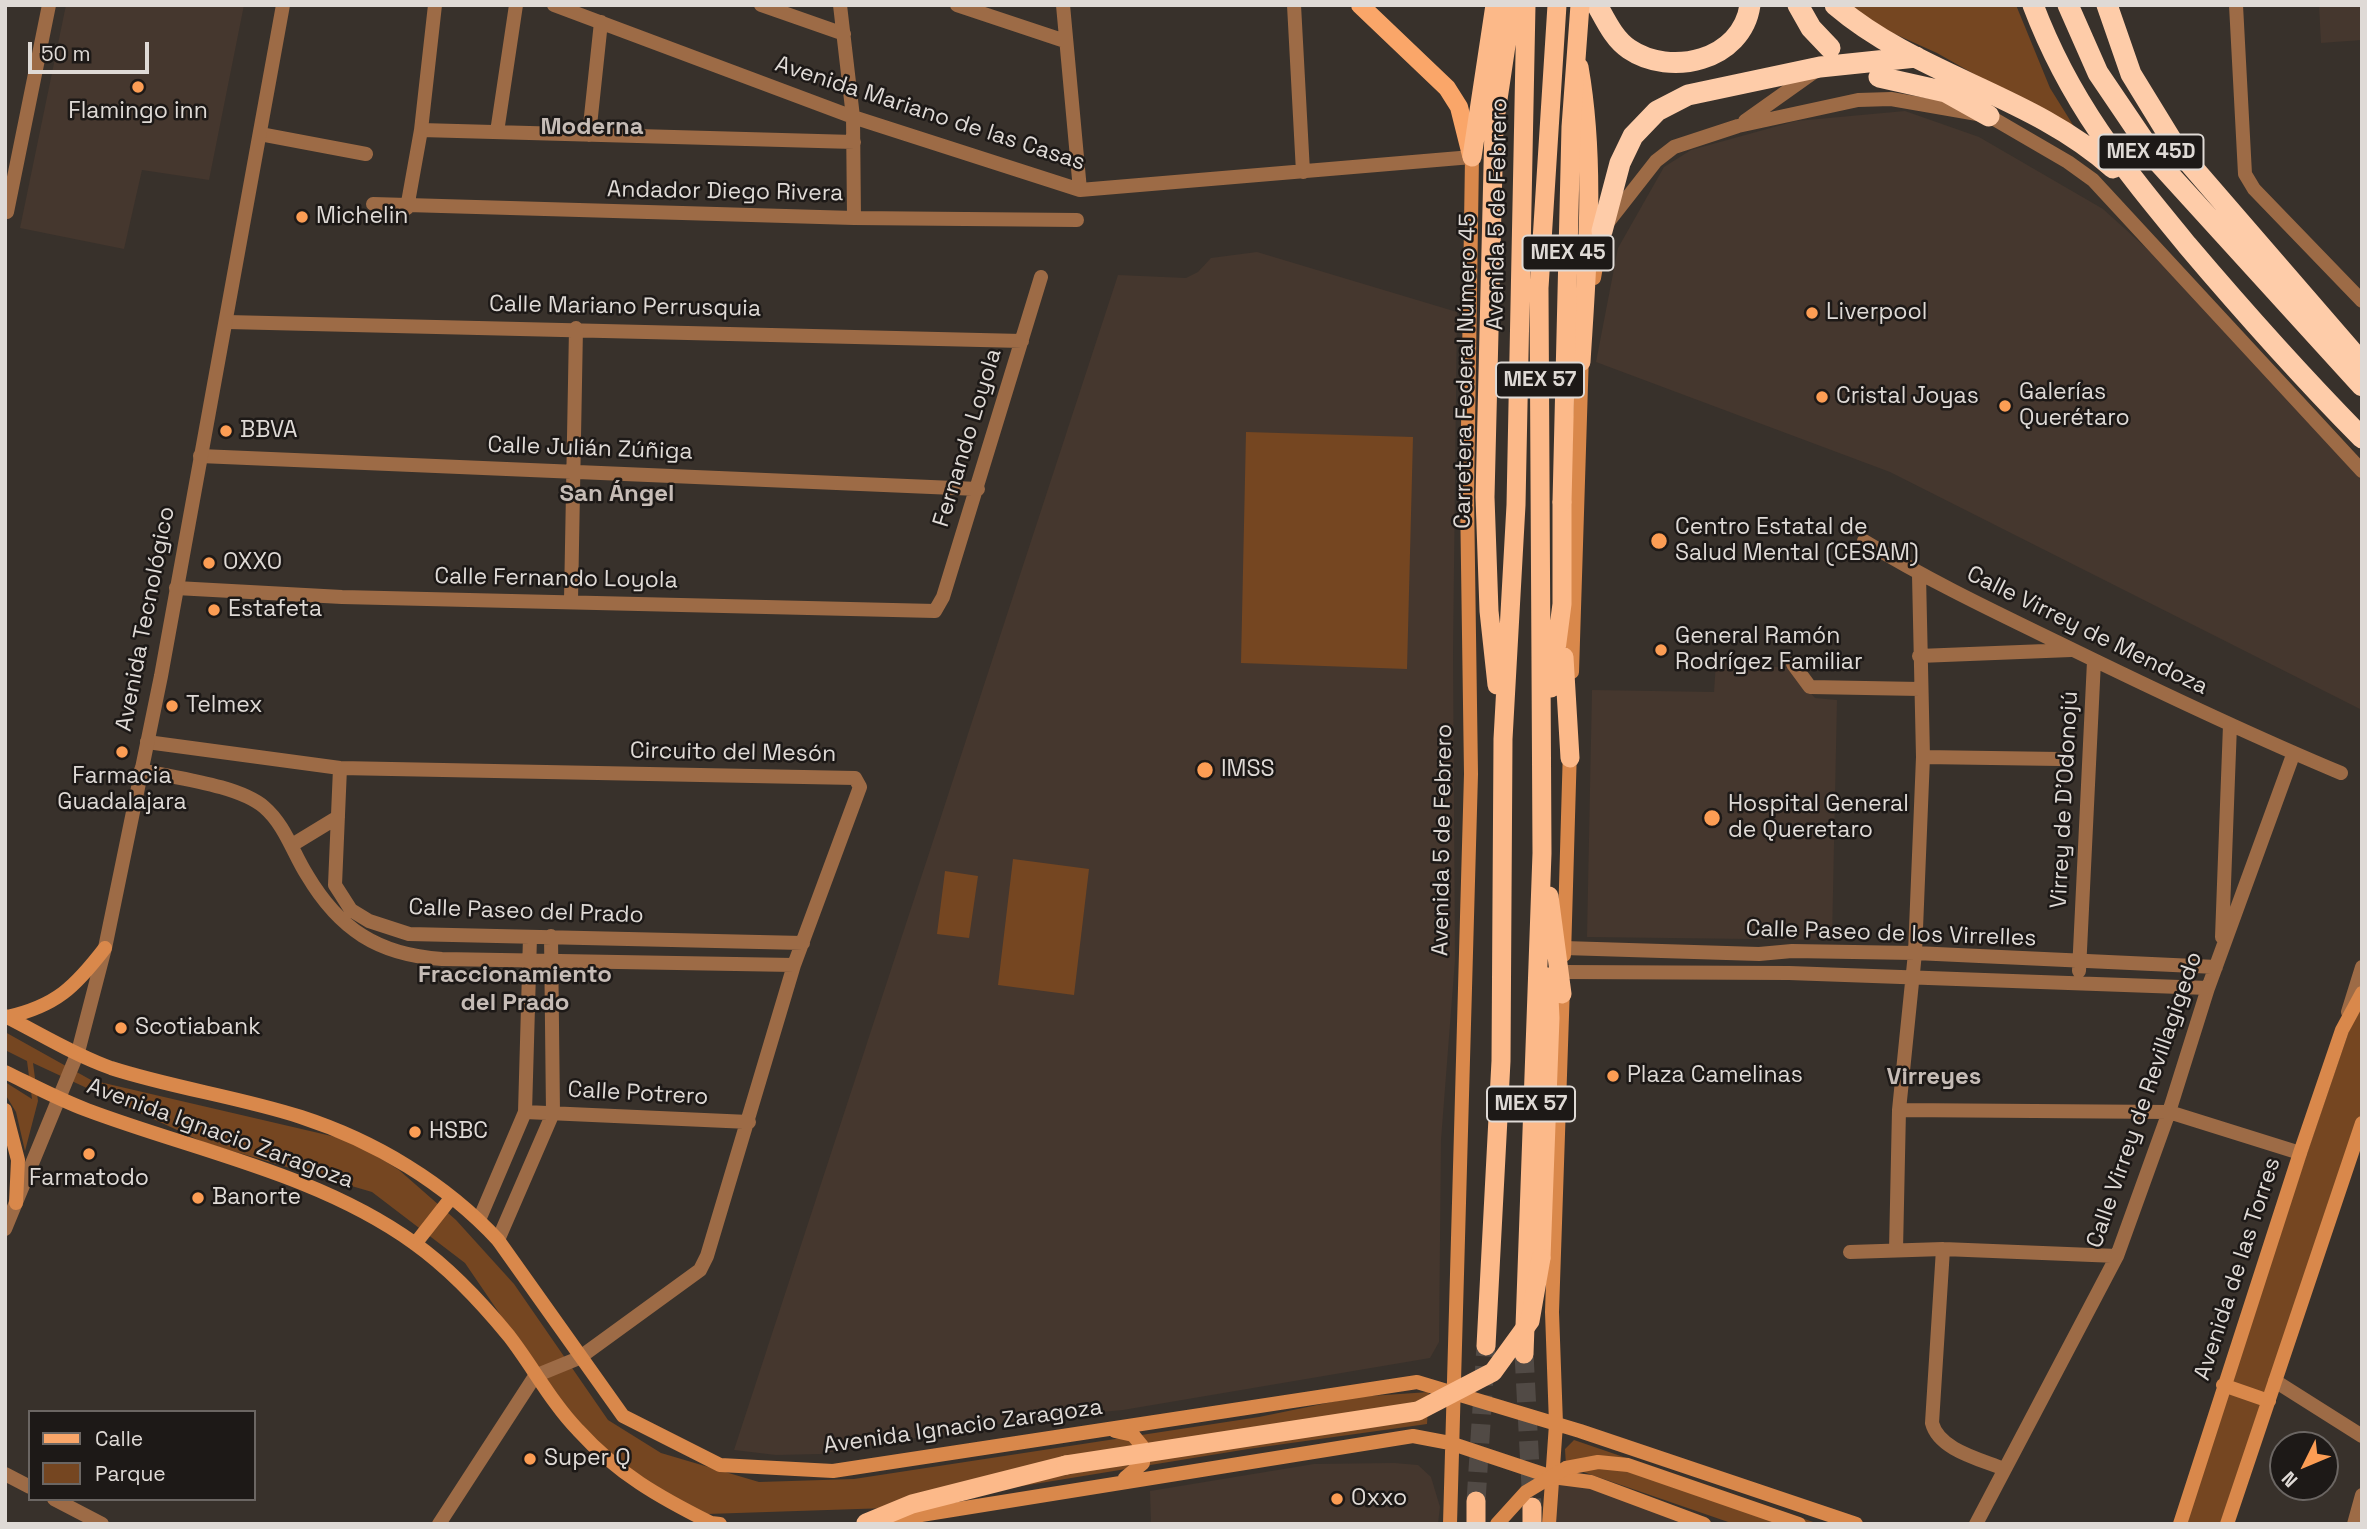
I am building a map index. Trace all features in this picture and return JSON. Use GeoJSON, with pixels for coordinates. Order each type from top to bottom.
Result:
{"type":"FeatureCollection","features":[{"type":"Feature","properties":{"kind":"highway"},"geometry":{"type":"LineString","coordinates":[[1472,157],[1494,5]]}},
{"type":"Feature","properties":{"kind":"highway","name":"Carretera Federal Número 45"},"geometry":{"type":"LineString","coordinates":[[1503,739],[1489,611],[1485,497],[1494,126],[1512,5]]}},
{"type":"Feature","properties":{"kind":"highway","name":"Avenida 5 de Febrero"},"geometry":{"type":"LineString","coordinates":[[1486,1346],[1501,1061],[1503,739],[1516,505],[1526,5]]}},
{"type":"Feature","properties":{"kind":"highway","name":"Avenida 5 de Febrero"},"geometry":{"type":"LineString","coordinates":[[1524,1354],[1530,1118],[1542,853],[1539,288],[1558,5]]}},
{"type":"Feature","properties":{"kind":"highway"},"geometry":{"type":"LineString","coordinates":[[1569,5],[1584,96],[1589,184],[1581,362]]}},
{"type":"Feature","properties":{"kind":"highway","name":"MEX 45"},"geometry":{"type":"LineString","coordinates":[[1570,758],[1562,604],[1562,502],[1571,127],[1580,5]]}},
{"type":"Feature","properties":{"kind":"highway"},"geometry":{"type":"LineString","coordinates":[[1597,5],[1617,39],[1628,48],[1652,60],[1679,64],[1704,58],[1726,45],[1744,26],[1750,5]]}},
{"type":"Feature","properties":{"kind":"highway"},"geometry":{"type":"LineString","coordinates":[[1798,5],[1811,27],[1830,48]]}},
{"type":"Feature","properties":{"kind":"highway"},"geometry":{"type":"LineString","coordinates":[[1835,5],[1879,38],[2067,132],[2102,158],[2154,205]]}},
{"type":"Feature","properties":{"kind":"highway","name":"MEX 45D"},"geometry":{"type":"LineString","coordinates":[[2033,5],[2077,99],[2111,152],[2305,380],[2362,438]]}},
{"type":"Feature","properties":{"kind":"highway","name":"MEX 45D"},"geometry":{"type":"LineString","coordinates":[[2068,5],[2098,73],[2159,163],[2362,386]]}},
{"type":"Feature","properties":{"kind":"highway"},"geometry":{"type":"LineString","coordinates":[[2107,5],[2131,74],[2177,149],[2362,363]]}},
{"type":"Feature","properties":{"kind":"highway"},"geometry":{"type":"LineString","coordinates":[[1602,231],[1620,163],[1633,136],[1657,111],[1688,95],[1820,67],[1916,57]]}},
{"type":"Feature","properties":{"kind":"highway"},"geometry":{"type":"LineString","coordinates":[[1879,77],[1947,93],[1989,116]]}},
{"type":"Feature","properties":{"kind":"highway"},"geometry":{"type":"LineString","coordinates":[[2305,380],[2362,452]]}},
{"type":"Feature","properties":{"kind":"highway","name":"MEX 45"},"geometry":{"type":"LineString","coordinates":[[1543,755],[1562,604]]}},
{"type":"Feature","properties":{"kind":"highway"},"geometry":{"type":"LineString","coordinates":[[865,1524],[912,1504],[1066,1465],[1418,1410],[1493,1372],[1530,1321],[1541,1258],[1550,1018],[1542,853]]}},
{"type":"Feature","properties":{"kind":"highway","name":"MEX 57"},"geometry":{"type":"LineString","coordinates":[[1542,853],[1562,994]]}},
{"type":"Feature","properties":{"kind":"highway"},"geometry":{"type":"LineString","coordinates":[[1476,1501],[1476,1524]]}},
{"type":"Feature","properties":{"kind":"main road"},"geometry":{"type":"LineString","coordinates":[[1360,5],[1447,88],[1460,107],[1472,157]]}},
{"type":"Feature","properties":{"kind":"main road","name":"Avenida 5 de Febrero"},"geometry":{"type":"LineString","coordinates":[[1450,1524],[1450,1444],[1471,775],[1467,495],[1472,157]]}},
{"type":"Feature","properties":{"kind":"main road"},"geometry":{"type":"LineString","coordinates":[[1549,1524],[1556,1424],[1552,1312],[1581,362],[1602,231]]}},
{"type":"Feature","properties":{"kind":"main road"},"geometry":{"type":"LineString","coordinates":[[6,1017],[51,1004],[81,979],[104,948]]}},
{"type":"Feature","properties":{"kind":"main road","name":"Avenida de las Torres"},"geometry":{"type":"LineString","coordinates":[[2180,1524],[2223,1385],[2342,1030],[2362,993]]}},
{"type":"Feature","properties":{"kind":"main road","name":"Avenida Ignacio Zaragoza"},"geometry":{"type":"LineString","coordinates":[[6,1017],[108,1067],[185,1090],[300,1116],[378,1147],[451,1198],[479,1220],[498,1240],[579,1358],[623,1416],[720,1465],[833,1471],[1418,1382],[1556,1424],[1856,1524]]}},
{"type":"Feature","properties":{"kind":"main road","name":"Avenida Ignacio Zaragoza"},"geometry":{"type":"LineString","coordinates":[[5,1072],[58,1098],[267,1171],[348,1203],[415,1244],[460,1283],[509,1337],[535,1376],[578,1430],[633,1480],[711,1523],[720,1524]]}},
{"type":"Feature","properties":{"kind":"main road"},"geometry":{"type":"LineString","coordinates":[[5,1110],[18,1160],[16,1203]]}},
{"type":"Feature","properties":{"kind":"main road"},"geometry":{"type":"LineString","coordinates":[[2227,1524],[2362,1124]]}},
{"type":"Feature","properties":{"kind":"main road"},"geometry":{"type":"LineString","coordinates":[[415,1244],[451,1198]]}},
{"type":"Feature","properties":{"kind":"main road"},"geometry":{"type":"LineString","coordinates":[[2223,1385],[2269,1401]]}},
{"type":"Feature","properties":{"kind":"main road"},"geometry":{"type":"LineString","coordinates":[[1094,1432],[1125,1432],[1133,1435],[1142,1446],[1143,1463],[1138,1470],[1117,1481]]}},
{"type":"Feature","properties":{"kind":"main road"},"geometry":{"type":"LineString","coordinates":[[865,1524],[1117,1481],[1413,1436],[1450,1444],[1552,1477],[1591,1482],[1704,1524]]}},
{"type":"Feature","properties":{"kind":"main road"},"geometry":{"type":"LineString","coordinates":[[1497,1524],[1526,1492],[1566,1468],[1598,1462],[1628,1465],[1799,1524]]}},
{"type":"Feature","properties":{"kind":"street"},"geometry":{"type":"LineString","coordinates":[[8,212],[13,150],[49,5]]}},
{"type":"Feature","properties":{"kind":"street","name":"Avenida Tecnológico"},"geometry":{"type":"LineString","coordinates":[[5,1228],[78,1052],[104,948],[147,742],[284,5]]}},
{"type":"Feature","properties":{"kind":"street"},"geometry":{"type":"LineString","coordinates":[[407,208],[421,130],[435,5]]}},
{"type":"Feature","properties":{"kind":"street"},"geometry":{"type":"LineString","coordinates":[[497,132],[516,5]]}},
{"type":"Feature","properties":{"kind":"street","name":"Avenida Mariano de las Casas"},"geometry":{"type":"LineString","coordinates":[[554,5],[853,117],[1080,190],[1472,157]]}},
{"type":"Feature","properties":{"kind":"street"},"geometry":{"type":"LineString","coordinates":[[761,5],[844,34]]}},
{"type":"Feature","properties":{"kind":"street"},"geometry":{"type":"LineString","coordinates":[[840,5],[853,117],[854,218]]}},
{"type":"Feature","properties":{"kind":"street"},"geometry":{"type":"LineString","coordinates":[[957,5],[1065,41]]}},
{"type":"Feature","properties":{"kind":"street"},"geometry":{"type":"LineString","coordinates":[[1063,5],[1080,190]]}},
{"type":"Feature","properties":{"kind":"street"},"geometry":{"type":"LineString","coordinates":[[1294,5],[1303,172]]}},
{"type":"Feature","properties":{"kind":"street"},"geometry":{"type":"LineString","coordinates":[[2236,5],[2245,174],[2254,189],[2362,301]]}},
{"type":"Feature","properties":{"kind":"street"},"geometry":{"type":"LineString","coordinates":[[589,135],[601,22]]}},
{"type":"Feature","properties":{"kind":"street"},"geometry":{"type":"LineString","coordinates":[[1738,126],[1820,67]]}},
{"type":"Feature","properties":{"kind":"street"},"geometry":{"type":"LineString","coordinates":[[1602,231],[1656,161],[1674,147],[1738,126],[1858,100],[1891,99],[1989,116],[2068,162],[2093,180],[2362,471]]}},
{"type":"Feature","properties":{"kind":"street"},"geometry":{"type":"LineString","coordinates":[[421,130],[854,142]]}},
{"type":"Feature","properties":{"kind":"street"},"geometry":{"type":"LineString","coordinates":[[260,134],[366,154]]}},
{"type":"Feature","properties":{"kind":"street","name":"Andador Diego Rivera"},"geometry":{"type":"LineString","coordinates":[[373,204],[407,208],[1077,220]]}},
{"type":"Feature","properties":{"kind":"street","name":"Fernando Loyola"},"geometry":{"type":"LineString","coordinates":[[935,611],[943,597],[978,489],[1041,277]]}},
{"type":"Feature","properties":{"kind":"street","name":"Calle Mariano Perrusquia"},"geometry":{"type":"LineString","coordinates":[[227,322],[576,328],[1022,341]]}},
{"type":"Feature","properties":{"kind":"street"},"geometry":{"type":"LineString","coordinates":[[571,600],[576,328]]}},
{"type":"Feature","properties":{"kind":"street","name":"Calle Julián Zúñiga"},"geometry":{"type":"LineString","coordinates":[[200,456],[978,489]]}},
{"type":"Feature","properties":{"kind":"street","name":"Calle Virrey de Mendoza"},"geometry":{"type":"LineString","coordinates":[[1864,541],[1919,575],[2094,661],[2293,755],[2341,774]]}},
{"type":"Feature","properties":{"kind":"street"},"geometry":{"type":"LineString","coordinates":[[1895,1250],[1899,1110],[1915,953],[1923,757],[1919,575]]}},
{"type":"Feature","properties":{"kind":"street","name":"Calle Fernando Loyola"},"geometry":{"type":"LineString","coordinates":[[176,588],[342,597],[571,600],[935,611]]}},
{"type":"Feature","properties":{"kind":"street"},"geometry":{"type":"LineString","coordinates":[[1919,656],[2073,650]]}},
{"type":"Feature","properties":{"kind":"street","name":"Virrey de D'Odonojú"},"geometry":{"type":"LineString","coordinates":[[2079,984],[2094,661]]}},
{"type":"Feature","properties":{"kind":"street"},"geometry":{"type":"LineString","coordinates":[[1793,664],[1810,687],[1920,689]]}},
{"type":"Feature","properties":{"kind":"street"},"geometry":{"type":"LineString","coordinates":[[2222,950],[2230,725]]}},
{"type":"Feature","properties":{"kind":"street","name":"Circuito del Mesón"},"geometry":{"type":"LineString","coordinates":[[147,742],[340,768],[855,778],[860,786],[794,965],[749,1122],[707,1256],[700,1270],[579,1358],[535,1376]]}},
{"type":"Feature","properties":{"kind":"street","name":"Calle Virrey de Revillagigedo"},"geometry":{"type":"LineString","coordinates":[[1976,1524],[2117,1256],[2169,1112],[2208,988],[2293,755]]}},
{"type":"Feature","properties":{"kind":"street"},"geometry":{"type":"LineString","coordinates":[[1923,757],[2060,759]]}},
{"type":"Feature","properties":{"kind":"street","name":"Calle Paseo del Prado"},"geometry":{"type":"LineString","coordinates":[[340,768],[335,885],[351,910],[369,921],[409,934],[803,943]]}},
{"type":"Feature","properties":{"kind":"street","name":"Calle Paseo del Prado"},"geometry":{"type":"LineString","coordinates":[[141,770],[245,795],[264,807],[292,845],[307,875],[351,931],[386,947],[426,958],[794,965]]}},
{"type":"Feature","properties":{"kind":"street"},"geometry":{"type":"LineString","coordinates":[[292,845],[338,817]]}},
{"type":"Feature","properties":{"kind":"street"},"geometry":{"type":"LineString","coordinates":[[498,1240],[553,1113],[551,936]]}},
{"type":"Feature","properties":{"kind":"street"},"geometry":{"type":"LineString","coordinates":[[479,1220],[525,1112],[530,937]]}},
{"type":"Feature","properties":{"kind":"street","name":"Calle Paseo de los Virrelles"},"geometry":{"type":"LineString","coordinates":[[1564,948],[1759,954],[1791,951],[1915,953],[2080,963],[2216,967]]}},
{"type":"Feature","properties":{"kind":"street","name":"Avenida de las Torres"},"geometry":{"type":"LineString","coordinates":[[2342,1030],[2362,967]]}},
{"type":"Feature","properties":{"kind":"street","name":"Calle Paseo de los Virrelles"},"geometry":{"type":"LineString","coordinates":[[1563,972],[1789,973],[2208,988]]}},
{"type":"Feature","properties":{"kind":"street"},"geometry":{"type":"LineString","coordinates":[[1899,1110],[2169,1112],[2300,1153]]}},
{"type":"Feature","properties":{"kind":"street","name":"Calle Potrero"},"geometry":{"type":"LineString","coordinates":[[525,1112],[749,1122]]}},
{"type":"Feature","properties":{"kind":"street"},"geometry":{"type":"LineString","coordinates":[[1943,1249],[1932,1423],[1936,1435],[1944,1443],[2004,1469]]}},
{"type":"Feature","properties":{"kind":"street"},"geometry":{"type":"LineString","coordinates":[[1850,1252],[1943,1249],[2117,1256]]}},
{"type":"Feature","properties":{"kind":"street"},"geometry":{"type":"LineString","coordinates":[[439,1524],[535,1376]]}},
{"type":"Feature","properties":{"kind":"street"},"geometry":{"type":"LineString","coordinates":[[2275,1381],[2362,1436]]}},
{"type":"Feature","properties":{"kind":"street"},"geometry":{"type":"LineString","coordinates":[[5,1474],[28,1486]]}},
{"type":"Feature","properties":{"kind":"street"},"geometry":{"type":"LineString","coordinates":[[2354,1524],[2362,1495]]}},
{"type":"Feature","properties":{"kind":"street"},"geometry":{"type":"LineString","coordinates":[[58,1501],[102,1524]]}},
{"type":"Feature","properties":{"kind":"shaded area","name":"Flamingo inn"},"geometry":{"type":"Polygon","coordinates":[[[66,5],[244,5],[209,180],[142,170],[124,249],[20,228],[66,5]]]}},
{"type":"Feature","properties":{"kind":"shaded area"},"geometry":{"type":"Polygon","coordinates":[[[2319,5],[2362,5],[2362,40],[2321,43],[2319,5]]]}},
{"type":"Feature","properties":{"kind":"shaded area"},"geometry":{"type":"Polygon","coordinates":[[[1905,111],[1979,137],[2103,209],[2166,266],[2362,481],[2362,710],[1890,472],[1596,362],[1618,248],[1664,167],[1691,150],[1796,121],[1905,111]]]}},
{"type":"Feature","properties":{"kind":"shaded area","name":"IMSS"},"geometry":{"type":"Polygon","coordinates":[[[1257,252],[1457,312],[1453,653],[1455,960],[1441,1140],[1439,1342],[1430,1358],[1123,1410],[1030,1419],[820,1454],[776,1455],[734,1450],[1118,275],[1186,278],[1198,272],[1211,258],[1257,252]]]}},
{"type":"Feature","properties":{"kind":"shaded area","name":"Hospital General de Queretaro"},"geometry":{"type":"Polygon","coordinates":[[[1716,662],[1788,668],[1815,698],[1837,700],[1832,940],[1587,937],[1592,690],[1714,692],[1716,662]]]}},
{"type":"Feature","properties":{"kind":"shaded area"},"geometry":{"type":"Polygon","coordinates":[[[1314,1464],[1418,1465],[1431,1477],[1440,1507],[1438,1524],[1151,1524],[1150,1491],[1314,1464]]]}},
{"type":"Feature","properties":{"kind":"shaded area"},"geometry":{"type":"Polygon","coordinates":[[[1552,1477],[1704,1524],[1549,1524],[1552,1477]]]}},
{"type":"Feature","properties":{"kind":"green space"},"geometry":{"type":"Polygon","coordinates":[[[1848,5],[2016,5],[2050,88],[2078,133],[1937,53],[1886,30],[1848,5]]]}},
{"type":"Feature","properties":{"kind":"green space"},"geometry":{"type":"Polygon","coordinates":[[[1246,432],[1413,437],[1407,669],[1241,663],[1246,432]]]}},
{"type":"Feature","properties":{"kind":"green space"},"geometry":{"type":"Polygon","coordinates":[[[1013,859],[1089,869],[1074,995],[998,985],[1013,859]]]}},
{"type":"Feature","properties":{"kind":"green space"},"geometry":{"type":"Polygon","coordinates":[[[945,871],[978,876],[969,938],[937,934],[945,871]]]}},
{"type":"Feature","properties":{"kind":"green space"},"geometry":{"type":"Polygon","coordinates":[[[2362,993],[2362,1123],[2227,1524],[2180,1524],[2362,993]]]}},
{"type":"Feature","properties":{"kind":"green space"},"geometry":{"type":"Polygon","coordinates":[[[5,1032],[91,1080],[353,1141],[399,1170],[456,1220],[514,1284],[608,1420],[661,1453],[759,1482],[854,1479],[1259,1417],[1356,1397],[1429,1392],[1427,1424],[1248,1449],[888,1508],[707,1514],[633,1480],[581,1433],[465,1263],[372,1192],[205,1143],[33,1063],[38,1101],[25,1151],[16,1112],[5,1094],[5,1082],[32,1099],[27,1061],[5,1050],[5,1032]]]}},
{"type":"Feature","properties":{"kind":"green space"},"geometry":{"type":"Polygon","coordinates":[[[1574,1440],[1819,1524],[1734,1524],[1566,1466],[1565,1449],[1574,1440]]]}},
{"type":"Feature","properties":{"kind":"tunnel"},"geometry":{"type":"LineString","coordinates":[[1476,1501],[1486,1346]]}},
{"type":"Feature","properties":{"kind":"tunnel"},"geometry":{"type":"LineString","coordinates":[[1524,1354],[1532,1506]]}},
{"type":"Feature","properties":{"kind":"place","name":"Flamingo inn"},"geometry":{"type":"Point","coordinates":[138,87]}},
{"type":"Feature","properties":{"kind":"place","name":"Michelin"},"geometry":{"type":"Point","coordinates":[302,217]}},
{"type":"Feature","properties":{"kind":"place","name":"Liverpool"},"geometry":{"type":"Point","coordinates":[1812,313]}},
{"type":"Feature","properties":{"kind":"place","name":"Cristal Joyas"},"geometry":{"type":"Point","coordinates":[1822,397]}},
{"type":"Feature","properties":{"kind":"place","name":"Galerías Querétaro"},"geometry":{"type":"Point","coordinates":[2005,406]}},
{"type":"Feature","properties":{"kind":"place","name":"BBVA"},"geometry":{"type":"Point","coordinates":[226,431]}},
{"type":"Feature","properties":{"kind":"place","name":"Centro Estatal de Salud Mental (CESAM)"},"geometry":{"type":"Point","coordinates":[1659,541]}},
{"type":"Feature","properties":{"kind":"place","name":"OXXO"},"geometry":{"type":"Point","coordinates":[209,563]}},
{"type":"Feature","properties":{"kind":"place","name":"Estafeta"},"geometry":{"type":"Point","coordinates":[214,610]}},
{"type":"Feature","properties":{"kind":"place","name":"General Ramón Rodrígez Familiar"},"geometry":{"type":"Point","coordinates":[1661,650]}},
{"type":"Feature","properties":{"kind":"place","name":"Telmex"},"geometry":{"type":"Point","coordinates":[172,706]}},
{"type":"Feature","properties":{"kind":"place","name":"Farmacia Guadalajara"},"geometry":{"type":"Point","coordinates":[122,752]}},
{"type":"Feature","properties":{"kind":"place","name":"IMSS"},"geometry":{"type":"Point","coordinates":[1205,770]}},
{"type":"Feature","properties":{"kind":"place","name":"Hospital General de Queretaro"},"geometry":{"type":"Point","coordinates":[1712,818]}},
{"type":"Feature","properties":{"kind":"place","name":"Scotiabank"},"geometry":{"type":"Point","coordinates":[121,1028]}},
{"type":"Feature","properties":{"kind":"place","name":"Plaza Camelinas"},"geometry":{"type":"Point","coordinates":[1613,1076]}},
{"type":"Feature","properties":{"kind":"place","name":"HSBC"},"geometry":{"type":"Point","coordinates":[415,1132]}},
{"type":"Feature","properties":{"kind":"place","name":"Farmatodo"},"geometry":{"type":"Point","coordinates":[89,1154]}},
{"type":"Feature","properties":{"kind":"place","name":"Banorte"},"geometry":{"type":"Point","coordinates":[198,1198]}},
{"type":"Feature","properties":{"kind":"place","name":"Super Q"},"geometry":{"type":"Point","coordinates":[530,1459]}},
{"type":"Feature","properties":{"kind":"place","name":"Oxxo"},"geometry":{"type":"Point","coordinates":[1337,1499]}},
{"type":"Feature","properties":{"kind":"district","name":"Moderna"},"geometry":{"type":"Point","coordinates":[592,127]}},
{"type":"Feature","properties":{"kind":"district","name":"San Ángel"},"geometry":{"type":"Point","coordinates":[617,494]}},
{"type":"Feature","properties":{"kind":"district","name":"Fraccionamiento del Prado"},"geometry":{"type":"Point","coordinates":[515,989]}},
{"type":"Feature","properties":{"kind":"district","name":"Virreyes"},"geometry":{"type":"Point","coordinates":[1934,1077]}}]}
